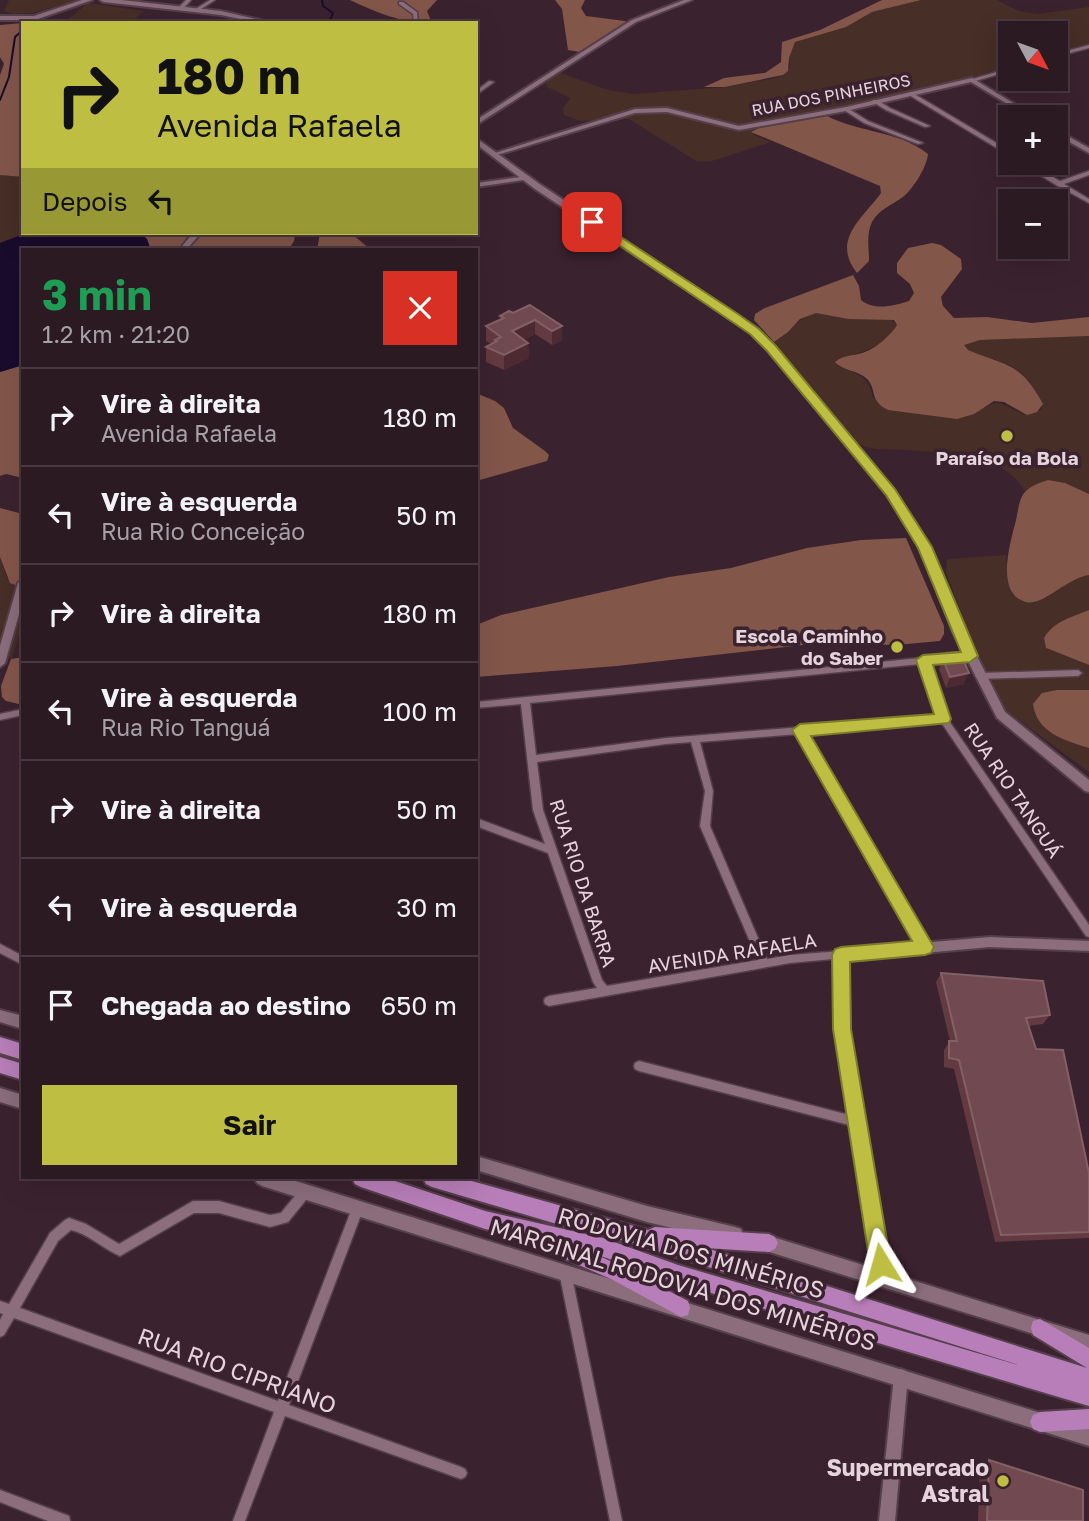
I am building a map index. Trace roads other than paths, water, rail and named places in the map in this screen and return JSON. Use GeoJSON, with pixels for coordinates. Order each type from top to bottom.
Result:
{"type":"FeatureCollection","features":[{"type":"Feature","properties":{"kind":"main road"},"geometry":{"type":"LineString","coordinates":[[0,18],[35,18],[89,0]]}},
{"type":"Feature","properties":{"kind":"main road"},"geometry":{"type":"LineString","coordinates":[[103,0],[196,10],[259,21]]}},
{"type":"Feature","properties":{"kind":"main road"},"geometry":{"type":"LineString","coordinates":[[478,141],[755,331],[890,492],[925,547],[979,676],[1001,715],[1089,787]]}},
{"type":"Feature","properties":{"kind":"main road"},"geometry":{"type":"LineString","coordinates":[[0,1017],[21,1022]]}},
{"type":"Feature","properties":{"kind":"main road"},"geometry":{"type":"LineString","coordinates":[[0,1045],[21,1051]]}},
{"type":"Feature","properties":{"kind":"main road"},"geometry":{"type":"LineString","coordinates":[[0,1065],[21,1071]]}},
{"type":"Feature","properties":{"kind":"main road"},"geometry":{"type":"LineString","coordinates":[[0,1095],[21,1101]]}},
{"type":"Feature","properties":{"kind":"main road"},"geometry":{"type":"LineString","coordinates":[[478,1164],[647,1214],[769,1243],[1089,1342]]}},
{"type":"Feature","properties":{"kind":"main road","name":"MARGINAL RODOVIA DOS MINÉRIOS"},"geometry":{"type":"LineString","coordinates":[[265,1179],[1089,1437]]}},
{"type":"Feature","properties":{"kind":"main road","name":"RODOVIA DOS MINÉRIOS"},"geometry":{"type":"LineString","coordinates":[[363,1179],[506,1226],[603,1247],[691,1278],[1089,1396]]}},
{"type":"Feature","properties":{"kind":"main road","name":"RODOVIA DOS MINÉRIOS"},"geometry":{"type":"LineString","coordinates":[[435,1179],[567,1219],[634,1235],[1089,1378]]}},
{"type":"Feature","properties":{"kind":"main road"},"geometry":{"type":"LineString","coordinates":[[506,1226],[619,1275],[681,1308]]}},
{"type":"Feature","properties":{"kind":"main road"},"geometry":{"type":"LineString","coordinates":[[634,1235],[769,1243]]}},
{"type":"Feature","properties":{"kind":"main road"},"geometry":{"type":"LineString","coordinates":[[1040,1328],[1089,1359]]}},
{"type":"Feature","properties":{"kind":"main road"},"geometry":{"type":"LineString","coordinates":[[1040,1422],[1089,1419]]}},
{"type":"Feature","properties":{"kind":"street"},"geometry":{"type":"LineString","coordinates":[[181,8],[189,0]]}},
{"type":"Feature","properties":{"kind":"street"},"geometry":{"type":"LineString","coordinates":[[196,10],[213,0]]}},
{"type":"Feature","properties":{"kind":"street"},"geometry":{"type":"LineString","coordinates":[[478,123],[634,21],[690,0]]}},
{"type":"Feature","properties":{"kind":"street"},"geometry":{"type":"LineString","coordinates":[[401,4],[415,13],[416,21]]}},
{"type":"Feature","properties":{"kind":"street"},"geometry":{"type":"LineString","coordinates":[[1068,52],[1089,46]]}},
{"type":"Feature","properties":{"kind":"street","name":"RUA DOS PINHEIROS"},"geometry":{"type":"LineString","coordinates":[[495,154],[635,111],[667,110],[739,128],[846,108],[998,72]]}},
{"type":"Feature","properties":{"kind":"street"},"geometry":{"type":"LineString","coordinates":[[972,80],[1013,105]]}},
{"type":"Feature","properties":{"kind":"street"},"geometry":{"type":"LineString","coordinates":[[478,92],[491,82]]}},
{"type":"Feature","properties":{"kind":"street"},"geometry":{"type":"LineString","coordinates":[[911,94],[998,147]]}},
{"type":"Feature","properties":{"kind":"street"},"geometry":{"type":"LineString","coordinates":[[875,101],[928,125]]}},
{"type":"Feature","properties":{"kind":"street"},"geometry":{"type":"LineString","coordinates":[[846,108],[866,122],[920,144]]}},
{"type":"Feature","properties":{"kind":"street"},"geometry":{"type":"LineString","coordinates":[[1068,139],[1089,151]]}},
{"type":"Feature","properties":{"kind":"street"},"geometry":{"type":"LineString","coordinates":[[1058,184],[1089,173]]}},
{"type":"Feature","properties":{"kind":"street"},"geometry":{"type":"LineString","coordinates":[[1043,175],[1089,201]]}},
{"type":"Feature","properties":{"kind":"street"},"geometry":{"type":"LineString","coordinates":[[478,185],[528,178]]}},
{"type":"Feature","properties":{"kind":"street"},"geometry":{"type":"LineString","coordinates":[[0,663],[21,590]]}},
{"type":"Feature","properties":{"kind":"street"},"geometry":{"type":"LineString","coordinates":[[478,705],[970,656]]}},
{"type":"Feature","properties":{"kind":"street","name":"RUA RIO TANGUÁ"},"geometry":{"type":"LineString","coordinates":[[923,660],[943,719],[1089,933]]}},
{"type":"Feature","properties":{"kind":"street"},"geometry":{"type":"LineString","coordinates":[[979,676],[1077,673]]}},
{"type":"Feature","properties":{"kind":"street","name":"RUA RIO DA BARRA"},"geometry":{"type":"LineString","coordinates":[[525,700],[538,810],[598,982],[605,991]]}},
{"type":"Feature","properties":{"kind":"street"},"geometry":{"type":"LineString","coordinates":[[0,717],[21,712]]}},
{"type":"Feature","properties":{"kind":"street"},"geometry":{"type":"LineString","coordinates":[[531,759],[666,741],[943,719]]}},
{"type":"Feature","properties":{"kind":"street"},"geometry":{"type":"LineString","coordinates":[[800,730],[925,947]]}},
{"type":"Feature","properties":{"kind":"street"},"geometry":{"type":"LineString","coordinates":[[695,740],[709,791],[705,826],[764,964]]}},
{"type":"Feature","properties":{"kind":"street"},"geometry":{"type":"LineString","coordinates":[[478,823],[551,850]]}},
{"type":"Feature","properties":{"kind":"street","name":"AVENIDA RAFAELA"},"geometry":{"type":"LineString","coordinates":[[549,1001],[764,964],[841,955],[990,942],[1089,946]]}},
{"type":"Feature","properties":{"kind":"street"},"geometry":{"type":"LineString","coordinates":[[0,948],[21,960]]}},
{"type":"Feature","properties":{"kind":"street"},"geometry":{"type":"LineString","coordinates":[[841,955],[842,1029],[882,1278]]}},
{"type":"Feature","properties":{"kind":"street"},"geometry":{"type":"LineString","coordinates":[[639,1066],[857,1122]]}},
{"type":"Feature","properties":{"kind":"street"},"geometry":{"type":"LineString","coordinates":[[0,1331],[5,1309],[54,1237],[68,1224],[77,1224],[120,1250],[193,1207],[219,1207],[270,1221],[285,1218],[306,1191]]}},
{"type":"Feature","properties":{"kind":"street"},"geometry":{"type":"LineString","coordinates":[[239,1521],[358,1207]]}},
{"type":"Feature","properties":{"kind":"street"},"geometry":{"type":"LineString","coordinates":[[565,1272],[616,1521]]}},
{"type":"Feature","properties":{"kind":"street","name":"RUA RIO CIPRIANO"},"geometry":{"type":"LineString","coordinates":[[5,1309],[461,1473]]}},
{"type":"Feature","properties":{"kind":"street"},"geometry":{"type":"LineString","coordinates":[[887,1521],[901,1376]]}},
{"type":"Feature","properties":{"kind":"street"},"geometry":{"type":"LineString","coordinates":[[0,1496],[64,1521]]}},
{"type":"Feature","properties":{"kind":"waterway"},"geometry":{"type":"LineString","coordinates":[[322,0],[323,6],[333,13],[330,21]]}},
{"type":"Feature","properties":{"kind":"waterway"},"geometry":{"type":"LineString","coordinates":[[0,100],[9,77],[15,37],[21,32]]}},
{"type":"Feature","properties":{"kind":"place","name":"Paraíso da Bola"},"geometry":{"type":"Point","coordinates":[1007,436]}},
{"type":"Feature","properties":{"kind":"place","name":"Escola Caminho do Saber"},"geometry":{"type":"Point","coordinates":[897,647]}},
{"type":"Feature","properties":{"kind":"place","name":"Supermercado Astral"},"geometry":{"type":"Point","coordinates":[1003,1481]}}]}
